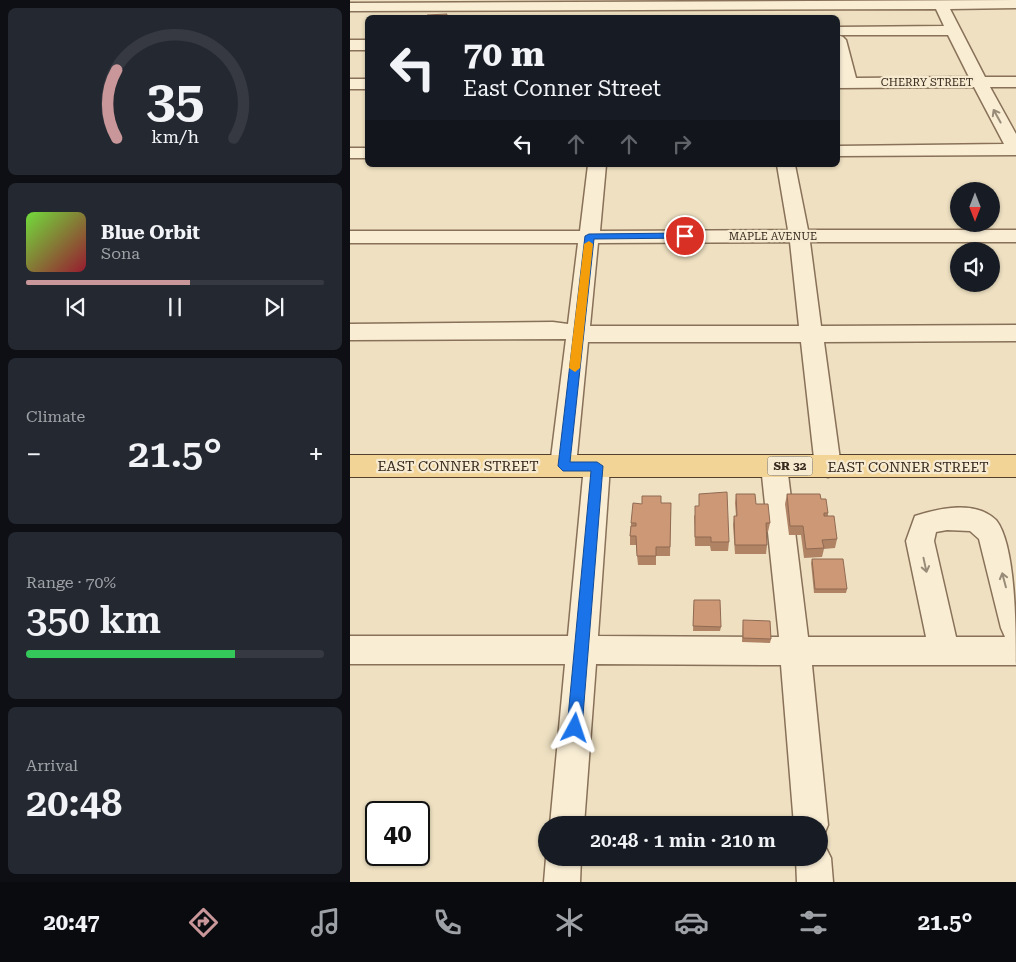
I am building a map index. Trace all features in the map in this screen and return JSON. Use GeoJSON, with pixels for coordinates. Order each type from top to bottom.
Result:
{"type":"FeatureCollection","features":[{"type":"Feature","properties":{"kind":"main road","name":"EAST CONNER STREET"},"geometry":{"type":"LineString","coordinates":[[350,466],[1016,466]]}},
{"type":"Feature","properties":{"kind":"street"},"geometry":{"type":"LineString","coordinates":[[840,150],[1016,149],[979,82],[940,2]]}},
{"type":"Feature","properties":{"kind":"street"},"geometry":{"type":"LineString","coordinates":[[350,7],[704,8],[829,7],[940,2],[1016,4]]}},
{"type":"Feature","properties":{"kind":"street"},"geometry":{"type":"LineString","coordinates":[[840,31],[954,30]]}},
{"type":"Feature","properties":{"kind":"street"},"geometry":{"type":"LineString","coordinates":[[350,46],[365,45]]}},
{"type":"Feature","properties":{"kind":"street"},"geometry":{"type":"LineString","coordinates":[[840,57],[843,83]]}},
{"type":"Feature","properties":{"kind":"street","name":"CHERRY STREET"},"geometry":{"type":"LineString","coordinates":[[843,83],[1016,82]]}},
{"type":"Feature","properties":{"kind":"street"},"geometry":{"type":"LineString","coordinates":[[350,84],[365,84]]}},
{"type":"Feature","properties":{"kind":"street"},"geometry":{"type":"LineString","coordinates":[[350,153],[365,153]]}},
{"type":"Feature","properties":{"kind":"street"},"geometry":{"type":"LineString","coordinates":[[563,466],[597,167]]}},
{"type":"Feature","properties":{"kind":"street"},"geometry":{"type":"LineString","coordinates":[[786,167],[799,236],[828,467]]}},
{"type":"Feature","properties":{"kind":"street","name":"MAPLE AVENUE"},"geometry":{"type":"LineString","coordinates":[[350,237],[1016,236]]}},
{"type":"Feature","properties":{"kind":"street"},"geometry":{"type":"LineString","coordinates":[[350,332],[553,330],[599,335],[1016,333]]}},
{"type":"Feature","properties":{"kind":"street"},"geometry":{"type":"LineString","coordinates":[[568,816],[597,466]]}},
{"type":"Feature","properties":{"kind":"street"},"geometry":{"type":"LineString","coordinates":[[774,466],[795,650],[809,816]]}},
{"type":"Feature","properties":{"kind":"street"},"geometry":{"type":"LineString","coordinates":[[944,651],[920,541],[925,524],[940,519],[971,520],[985,526],[992,536],[1016,628]]}},
{"type":"Feature","properties":{"kind":"street"},"geometry":{"type":"LineString","coordinates":[[350,650],[1016,651]]}},
{"type":"Feature","properties":{"kind":"street"},"geometry":{"type":"LineString","coordinates":[[562,882],[563,866]]}},
{"type":"Feature","properties":{"kind":"street"},"geometry":{"type":"LineString","coordinates":[[814,866],[816,882]]}},
{"type":"Feature","properties":{"kind":"building"},"geometry":{"type":"Polygon","coordinates":[[[727,492],[729,542],[711,542],[711,537],[695,537],[695,506],[699,506],[699,494],[727,492]]]}},
{"type":"Feature","properties":{"kind":"building"},"geometry":{"type":"Polygon","coordinates":[[[736,494],[755,494],[756,504],[768,504],[770,523],[766,523],[767,545],[735,545],[734,516],[737,516],[736,494]]]}},
{"type":"Feature","properties":{"kind":"building"},"geometry":{"type":"Polygon","coordinates":[[[787,494],[820,494],[821,499],[826,499],[828,513],[824,513],[824,516],[834,516],[837,539],[822,540],[824,548],[806,549],[803,526],[790,526],[787,494]]]}},
{"type":"Feature","properties":{"kind":"building"},"geometry":{"type":"Polygon","coordinates":[[[642,496],[661,496],[661,503],[671,503],[670,547],[656,547],[656,556],[637,556],[636,536],[630,536],[631,526],[636,526],[636,523],[631,523],[633,503],[642,504],[642,496]]]}},
{"type":"Feature","properties":{"kind":"building"},"geometry":{"type":"Polygon","coordinates":[[[812,559],[843,559],[847,589],[815,589],[812,559]]]}},
{"type":"Feature","properties":{"kind":"building"},"geometry":{"type":"Polygon","coordinates":[[[694,600],[720,600],[721,627],[693,626],[694,600]]]}},
{"type":"Feature","properties":{"kind":"building"},"geometry":{"type":"Polygon","coordinates":[[[743,620],[770,621],[771,639],[743,638],[743,620]]]}},
{"type":"Feature","properties":{"kind":"slow traffic"},"geometry":{"type":"LineString","coordinates":[[575,368],[589,244]]}},
{"type":"Feature","properties":{"kind":"route"},"geometry":{"type":"LineString","coordinates":[[575,728],[597,466],[563,466],[589,236],[685,236]]}}]}
